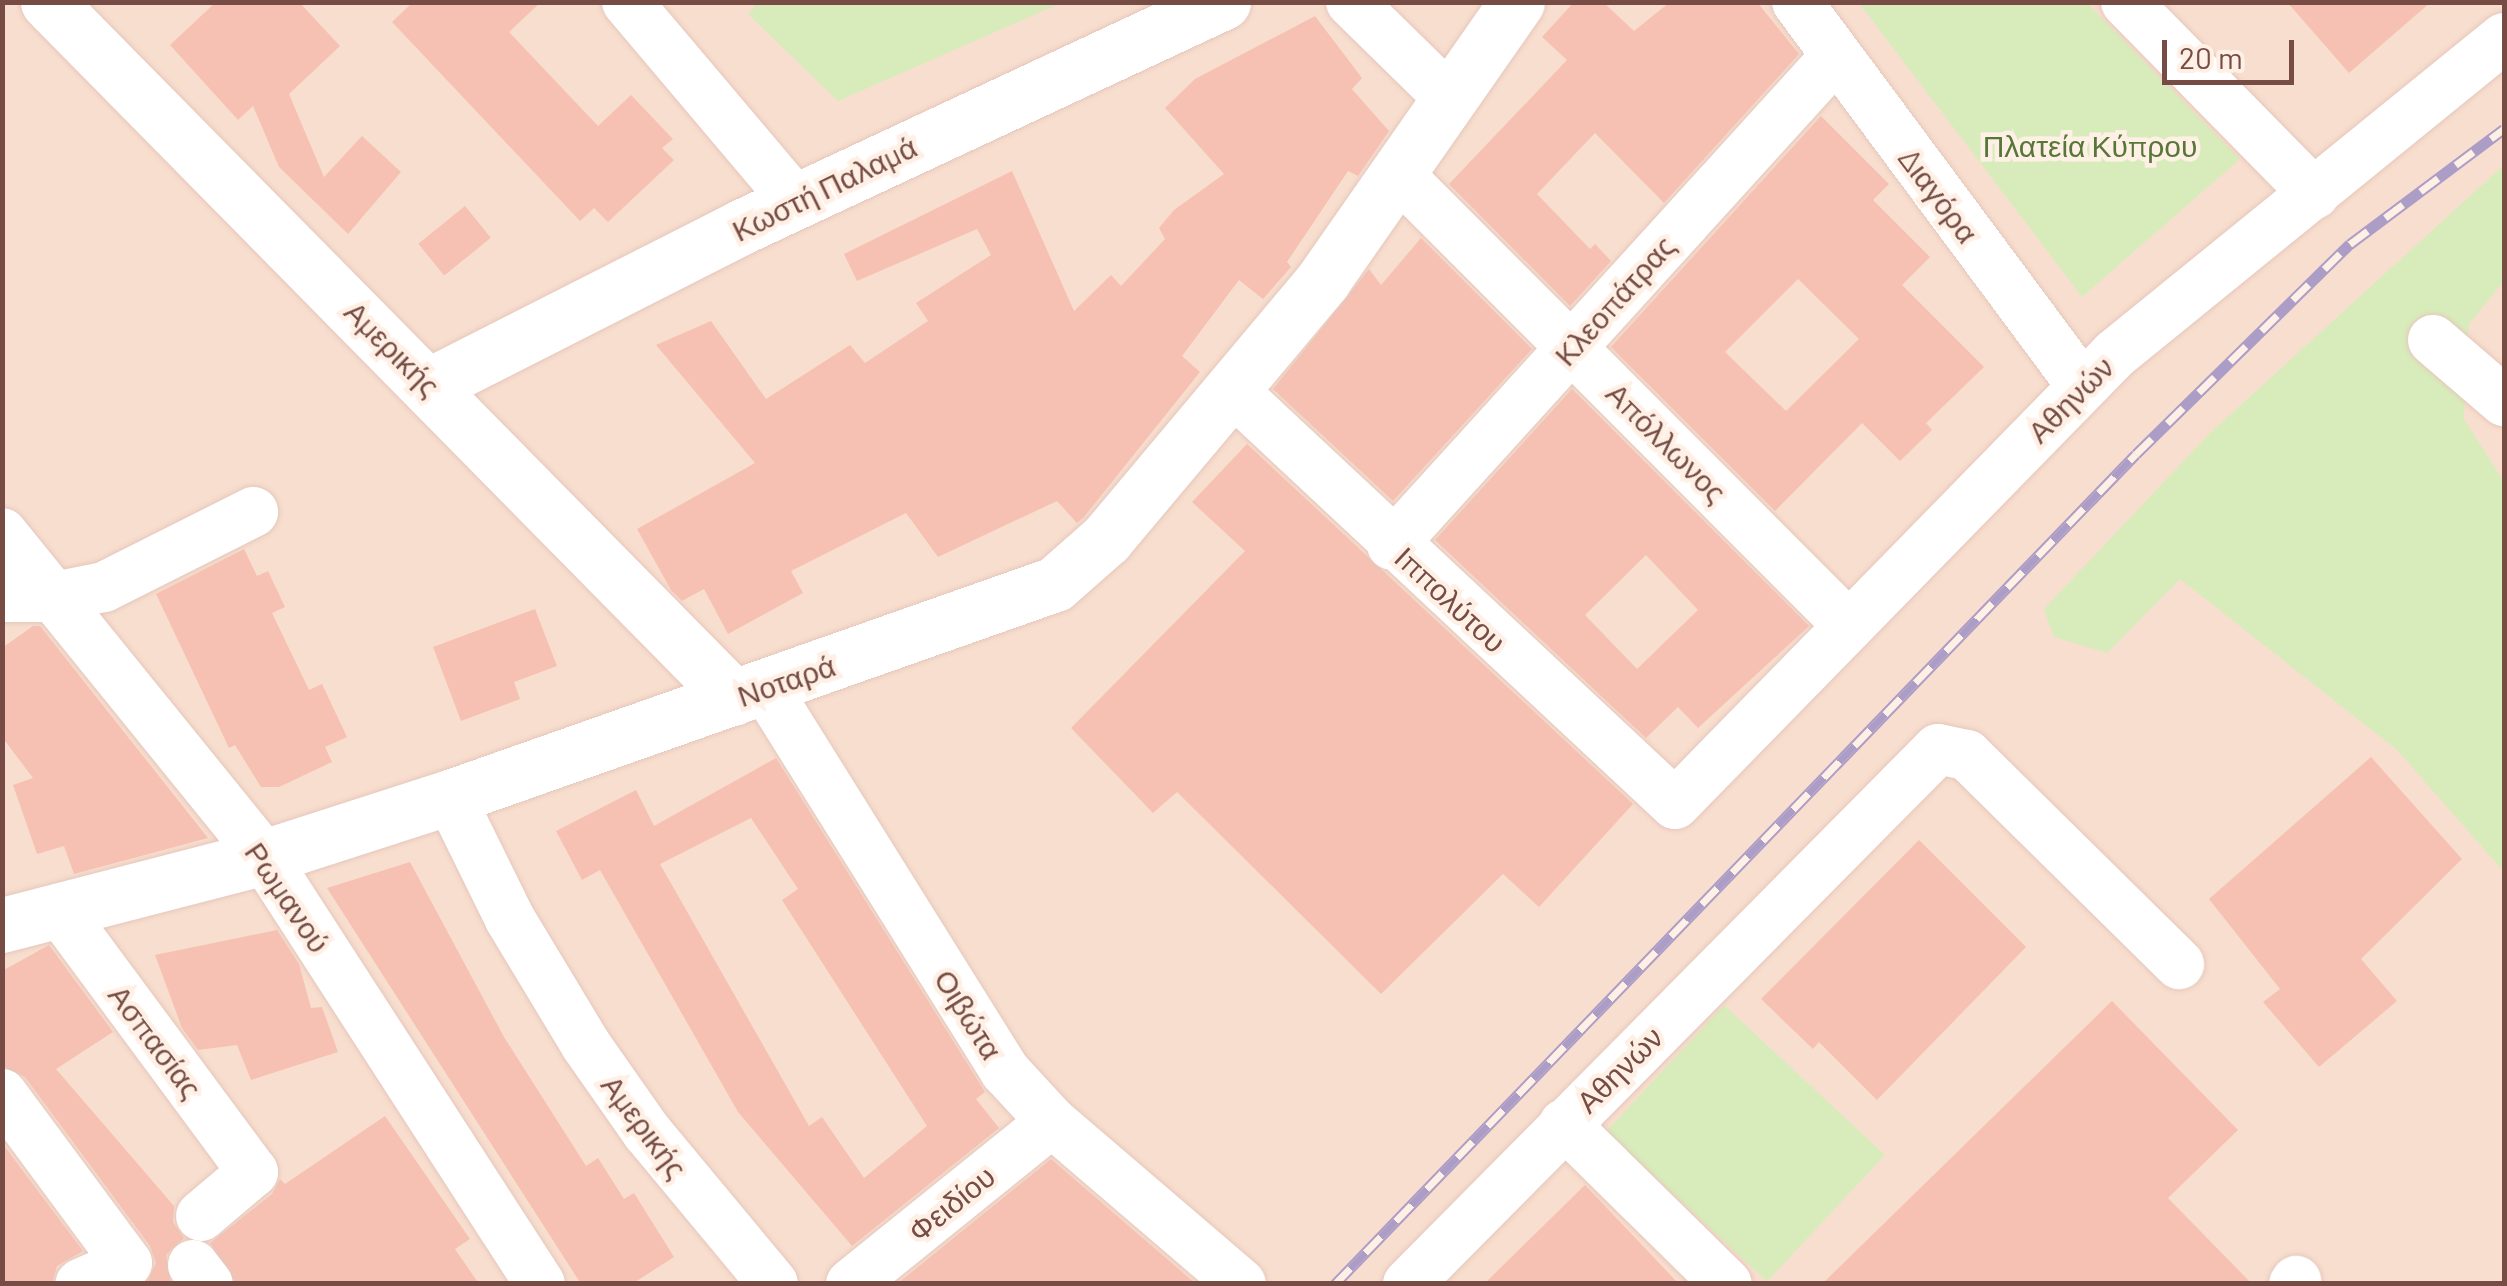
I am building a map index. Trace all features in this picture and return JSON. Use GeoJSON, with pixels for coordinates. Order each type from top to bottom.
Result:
{"type":"FeatureCollection","features":[{"type":"Feature","properties":{"kind":"street","name":"Αμερικής"},"geometry":{"type":"LineString","coordinates":[[48,2],[430,384],[750,692]]}},
{"type":"Feature","properties":{"kind":"street"},"geometry":{"type":"LineString","coordinates":[[626,2],[796,201]]}},
{"type":"Feature","properties":{"kind":"street","name":"Κωστή Παλαμά"},"geometry":{"type":"LineString","coordinates":[[430,384],[796,201],[1223,2]]}},
{"type":"Feature","properties":{"kind":"street"},"geometry":{"type":"LineString","coordinates":[[1351,2],[1450,100]]}},
{"type":"Feature","properties":{"kind":"street","name":"Νοταρά"},"geometry":{"type":"LineString","coordinates":[[2,925],[264,857],[450,797],[1055,584],[1093,554],[1232,390],[1399,175],[1517,2]]}},
{"type":"Feature","properties":{"kind":"street","name":"Διαγόρα"},"geometry":{"type":"LineString","coordinates":[[1797,2],[2082,386]]}},
{"type":"Feature","properties":{"kind":"street"},"geometry":{"type":"LineString","coordinates":[[2126,2],[2315,194]]}},
{"type":"Feature","properties":{"kind":"street","name":"Αθηνών"},"geometry":{"type":"LineString","coordinates":[[1675,804],[2082,386],[2217,265],[2315,194],[2504,38]]}},
{"type":"Feature","properties":{"kind":"street","name":"Κλεοπάτρας"},"geometry":{"type":"LineString","coordinates":[[1392,545],[1836,56]]}},
{"type":"Feature","properties":{"kind":"street","name":"Απόλλωνος"},"geometry":{"type":"LineString","coordinates":[[1399,175],[1849,626]]}},
{"type":"Feature","properties":{"kind":"street"},"geometry":{"type":"LineString","coordinates":[[2433,340],[2504,401]]}},
{"type":"Feature","properties":{"kind":"street","name":"Ιππολύτου"},"geometry":{"type":"LineString","coordinates":[[1232,390],[1392,545],[1675,804]]}},
{"type":"Feature","properties":{"kind":"street"},"geometry":{"type":"LineString","coordinates":[[2,597],[54,597],[104,587],[253,512]]}},
{"type":"Feature","properties":{"kind":"street","name":"Ρωμανού"},"geometry":{"type":"LineString","coordinates":[[2,533],[264,857],[540,1284]]}},
{"type":"Feature","properties":{"kind":"street","name":"Οιβώτα"},"geometry":{"type":"LineString","coordinates":[[750,692],[994,1055],[1052,1122],[1242,1284]]}},
{"type":"Feature","properties":{"kind":"street","name":"Αθηνών"},"geometry":{"type":"LineString","coordinates":[[1408,1284],[1938,749],[1966,755],[2179,964]]}},
{"type":"Feature","properties":{"kind":"street","name":"Αμερικής"},"geometry":{"type":"LineString","coordinates":[[450,797],[510,919],[586,1044],[647,1132],[774,1284]]}},
{"type":"Feature","properties":{"kind":"street","name":"Ασπασίας"},"geometry":{"type":"LineString","coordinates":[[59,910],[253,1172],[201,1216]]}},
{"type":"Feature","properties":{"kind":"street"},"geometry":{"type":"LineString","coordinates":[[2,1094],[127,1262],[80,1284]]}},
{"type":"Feature","properties":{"kind":"street","name":"Φειδίου"},"geometry":{"type":"LineString","coordinates":[[851,1284],[1052,1122]]}},
{"type":"Feature","properties":{"kind":"street"},"geometry":{"type":"LineString","coordinates":[[1564,1124],[1726,1284]]}},
{"type":"Feature","properties":{"kind":"shaded area"},"geometry":{"type":"Polygon","coordinates":[[[3,3],[2504,3],[2504,1283],[3,1283],[3,3]]]}},
{"type":"Feature","properties":{"kind":"green space"},"geometry":{"type":"Polygon","coordinates":[[[751,2],[1061,3],[838,101],[748,14],[755,7],[751,2]]]}},
{"type":"Feature","properties":{"kind":"green space","name":"Πλατεία Κύπρου"},"geometry":{"type":"Polygon","coordinates":[[[1859,3],[2087,3],[2240,159],[2082,297],[1859,3]]]}},
{"type":"Feature","properties":{"kind":"green space"},"geometry":{"type":"Polygon","coordinates":[[[2504,165],[2504,281],[2469,324],[2464,419],[2504,482],[2504,872],[2397,750],[2180,579],[2107,653],[2054,637],[2044,609],[2210,433],[2504,165]]]}},
{"type":"Feature","properties":{"kind":"green space"},"geometry":{"type":"Polygon","coordinates":[[[1724,1005],[1885,1155],[1767,1282],[1606,1132],[1724,1005]]]}},
{"type":"Feature","properties":{"kind":"building"},"geometry":{"type":"Polygon","coordinates":[[[216,2],[299,2],[340,46],[289,94],[324,177],[362,136],[401,172],[348,234],[279,167],[253,106],[238,120],[170,45],[216,2]]]}},
{"type":"Feature","properties":{"kind":"building"},"geometry":{"type":"Polygon","coordinates":[[[413,2],[541,2],[509,32],[598,126],[631,95],[673,139],[662,148],[674,160],[608,222],[594,208],[580,221],[392,22],[413,2]]]}},
{"type":"Feature","properties":{"kind":"building"},"geometry":{"type":"Polygon","coordinates":[[[1574,2],[1603,2],[1634,31],[1670,2],[1757,2],[1799,54],[1664,203],[1595,133],[1537,194],[1590,249],[1595,244],[1611,261],[1570,306],[1449,184],[1567,60],[1542,37],[1574,2]]]}},
{"type":"Feature","properties":{"kind":"building"},"geometry":{"type":"Polygon","coordinates":[[[2287,2],[2431,2],[2349,73],[2287,2]]]}},
{"type":"Feature","properties":{"kind":"building"},"geometry":{"type":"Polygon","coordinates":[[[1315,16],[1362,78],[1352,89],[1389,131],[1358,176],[1348,171],[1287,262],[1291,267],[1263,299],[1239,280],[1182,356],[1200,372],[1084,517],[1077,523],[1057,501],[938,557],[906,513],[791,571],[803,593],[728,634],[704,589],[682,601],[671,590],[637,529],[755,463],[656,345],[711,321],[766,399],[850,345],[865,363],[928,321],[916,303],[991,255],[977,229],[857,281],[844,254],[1012,171],[1074,311],[1111,275],[1121,286],[1165,239],[1159,228],[1174,210],[1224,174],[1165,108],[1195,79],[1315,16]]]}},
{"type":"Feature","properties":{"kind":"building"},"geometry":{"type":"Polygon","coordinates":[[[1821,116],[1889,184],[1873,200],[1930,257],[1902,285],[1984,367],[1926,423],[1932,430],[1900,461],[1862,423],[1775,511],[1611,347],[1821,116]],[[1798,279],[1725,352],[1786,411],[1859,339],[1798,279]]]}},
{"type":"Feature","properties":{"kind":"building"},"geometry":{"type":"Polygon","coordinates":[[[465,206],[491,238],[444,276],[418,244],[465,206]]]}},
{"type":"Feature","properties":{"kind":"building"},"geometry":{"type":"Polygon","coordinates":[[[1421,238],[1532,349],[1393,501],[1273,389],[1369,269],[1381,285],[1421,238]]]}},
{"type":"Feature","properties":{"kind":"building"},"geometry":{"type":"Polygon","coordinates":[[[1572,389],[1809,626],[1698,728],[1678,707],[1646,738],[1435,540],[1572,389]],[[1646,555],[1585,615],[1637,669],[1698,610],[1646,555]]]}},
{"type":"Feature","properties":{"kind":"building"},"geometry":{"type":"Polygon","coordinates":[[[1247,444],[1633,804],[1539,907],[1503,874],[1381,994],[1177,792],[1153,813],[1071,728],[1245,551],[1192,502],[1247,444]]]}},
{"type":"Feature","properties":{"kind":"building"},"geometry":{"type":"Polygon","coordinates":[[[244,549],[257,576],[268,571],[285,607],[272,613],[309,690],[322,684],[347,737],[325,747],[332,762],[279,787],[261,787],[235,745],[229,748],[156,594],[244,549]]]}},
{"type":"Feature","properties":{"kind":"building"},"geometry":{"type":"Polygon","coordinates":[[[535,609],[557,666],[514,682],[520,699],[461,721],[433,647],[535,609]]]}},
{"type":"Feature","properties":{"kind":"building"},"geometry":{"type":"Polygon","coordinates":[[[33,626],[40,626],[208,838],[74,874],[64,846],[37,854],[13,785],[33,778],[2,737],[2,648],[33,626]]]}},
{"type":"Feature","properties":{"kind":"building"},"geometry":{"type":"Polygon","coordinates":[[[2371,757],[2462,859],[2361,959],[2397,1001],[2319,1067],[2263,1002],[2280,989],[2209,899],[2371,757]]]}},
{"type":"Feature","properties":{"kind":"building"},"geometry":{"type":"Polygon","coordinates":[[[776,758],[985,1092],[976,1099],[999,1128],[852,1246],[738,1112],[600,870],[582,880],[556,831],[636,790],[654,826],[776,758]],[[751,818],[660,864],[809,1126],[822,1117],[864,1178],[927,1126],[782,900],[798,889],[751,818]]]}},
{"type":"Feature","properties":{"kind":"building"},"geometry":{"type":"Polygon","coordinates":[[[1919,840],[2026,947],[1877,1100],[1819,1042],[1813,1049],[1761,999],[1919,840]]]}},
{"type":"Feature","properties":{"kind":"building"},"geometry":{"type":"Polygon","coordinates":[[[410,862],[504,1037],[586,1166],[598,1158],[624,1199],[634,1193],[674,1257],[632,1284],[581,1284],[327,888],[410,862]]]}},
{"type":"Feature","properties":{"kind":"building"},"geometry":{"type":"Polygon","coordinates":[[[277,930],[299,964],[311,1008],[322,1007],[338,1052],[251,1080],[237,1045],[198,1050],[182,1028],[155,955],[277,930]]]}},
{"type":"Feature","properties":{"kind":"building"},"geometry":{"type":"Polygon","coordinates":[[[49,945],[113,1032],[56,1069],[174,1206],[173,1222],[184,1238],[166,1255],[171,1284],[146,1284],[156,1263],[150,1246],[25,1077],[2,1066],[2,971],[49,945]]]}},
{"type":"Feature","properties":{"kind":"building"},"geometry":{"type":"Polygon","coordinates":[[[2112,1001],[2238,1130],[2168,1198],[2252,1284],[1822,1284],[2112,1001]]]}},
{"type":"Feature","properties":{"kind":"building"},"geometry":{"type":"Polygon","coordinates":[[[385,1116],[470,1239],[455,1249],[479,1284],[236,1284],[210,1243],[272,1194],[280,1179],[285,1184],[385,1116]]]}},
{"type":"Feature","properties":{"kind":"building"},"geometry":{"type":"Polygon","coordinates":[[[2,1143],[83,1251],[57,1266],[52,1284],[2,1284],[2,1143]]]}},
{"type":"Feature","properties":{"kind":"building"},"geometry":{"type":"Polygon","coordinates":[[[1051,1159],[1196,1284],[897,1284],[1051,1159]]]}},
{"type":"Feature","properties":{"kind":"building"},"geometry":{"type":"Polygon","coordinates":[[[1585,1185],[1679,1284],[1484,1284],[1585,1185]]]}},
{"type":"Feature","properties":{"kind":"railway"},"geometry":{"type":"LineString","coordinates":[[1335,1284],[2136,454],[2350,244],[2504,129]]}}]}
